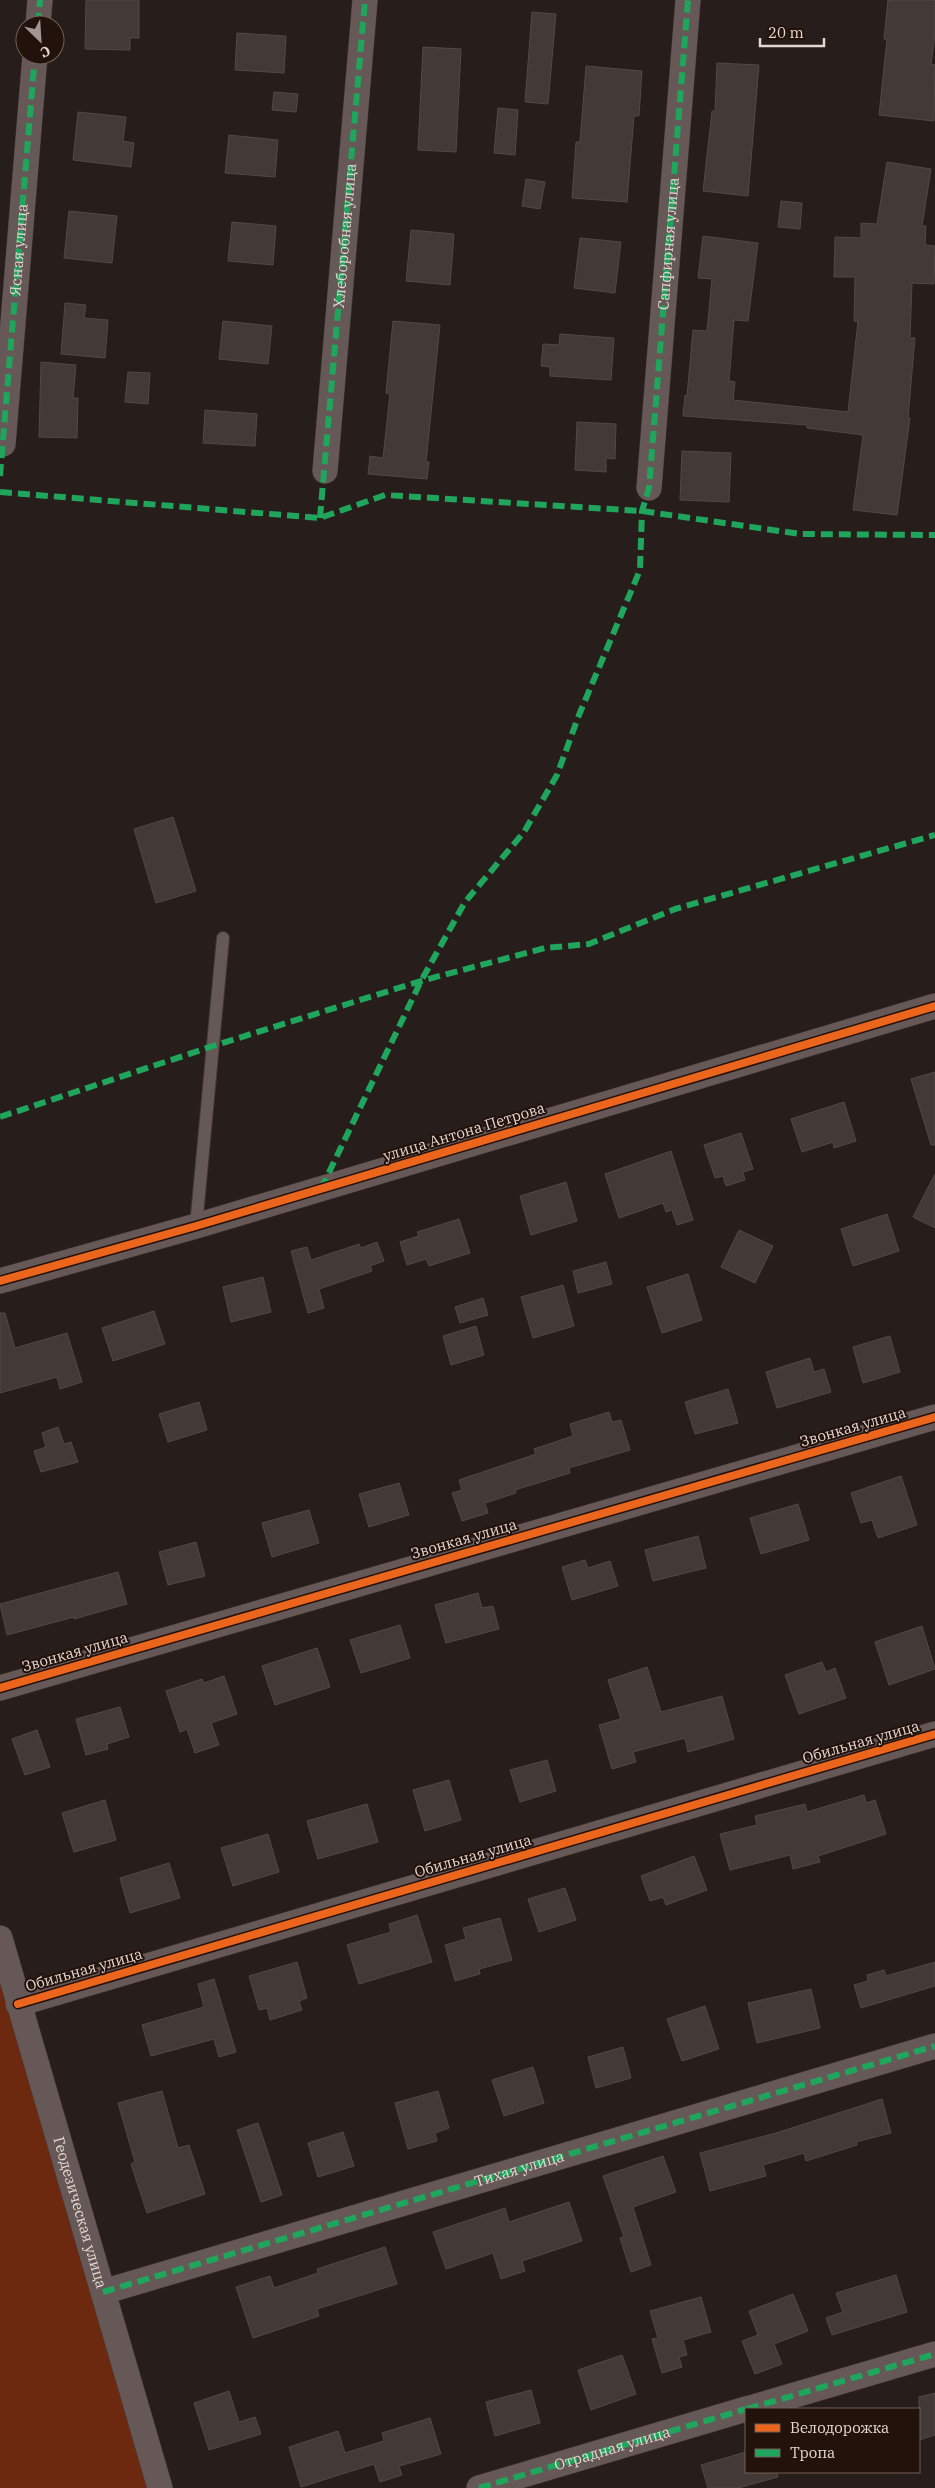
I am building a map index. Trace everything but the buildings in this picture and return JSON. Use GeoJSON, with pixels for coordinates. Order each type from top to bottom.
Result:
{"type":"FeatureCollection","features":[{"type":"Feature","properties":{"kind":"street"},"geometry":{"type":"LineString","coordinates":[[39,15],[40,0]]}},
{"type":"Feature","properties":{"kind":"street","name":"Хлеборобная улица"},"geometry":{"type":"LineString","coordinates":[[325,471],[365,0]]}},
{"type":"Feature","properties":{"kind":"street","name":"Сапфирная улица"},"geometry":{"type":"LineString","coordinates":[[649,488],[688,0]]}},
{"type":"Feature","properties":{"kind":"street","name":"Ясная улица"},"geometry":{"type":"LineString","coordinates":[[3,444],[34,65]]}},
{"type":"Feature","properties":{"kind":"street","name":"улица Антона Петрова"},"geometry":{"type":"LineString","coordinates":[[0,1281],[196,1226],[935,1006]]}},
{"type":"Feature","properties":{"kind":"street","name":"Звонкая улица"},"geometry":{"type":"LineString","coordinates":[[0,1688],[935,1417]]}},
{"type":"Feature","properties":{"kind":"street","name":"Обильная улица"},"geometry":{"type":"LineString","coordinates":[[18,2004],[935,1734]]}},
{"type":"Feature","properties":{"kind":"street","name":"Геодезическая улица"},"geometry":{"type":"LineString","coordinates":[[0,1938],[160,2488]]}},
{"type":"Feature","properties":{"kind":"street","name":"Тихая улица"},"geometry":{"type":"LineString","coordinates":[[103,2292],[935,2046]]}},
{"type":"Feature","properties":{"kind":"street","name":"Отрадная улица"},"geometry":{"type":"LineString","coordinates":[[749,2408],[935,2354]]}},
{"type":"Feature","properties":{"kind":"street","name":"Отрадная улица"},"geometry":{"type":"LineString","coordinates":[[479,2488],[745,2409]]}},
{"type":"Feature","properties":{"kind":"lane"},"geometry":{"type":"LineString","coordinates":[[196,1226],[223,938]]}},
{"type":"Feature","properties":{"kind":"shaded area"},"geometry":{"type":"Polygon","coordinates":[[[0,1983],[151,2488],[0,2488],[0,1983]]]}},
{"type":"Feature","properties":{"kind":"marked path"},"geometry":{"type":"LineString","coordinates":[[39,15],[40,0]]}},
{"type":"Feature","properties":{"kind":"marked path"},"geometry":{"type":"LineString","coordinates":[[320,518],[365,0]]}},
{"type":"Feature","properties":{"kind":"marked path"},"geometry":{"type":"LineString","coordinates":[[321,1189],[421,981],[465,902],[524,832],[557,775],[579,715],[640,570],[642,511],[649,488],[688,0]]}},
{"type":"Feature","properties":{"kind":"marked path"},"geometry":{"type":"LineString","coordinates":[[0,476],[34,65]]}},
{"type":"Feature","properties":{"kind":"marked path"},"geometry":{"type":"LineString","coordinates":[[0,492],[320,518],[385,495],[642,511],[800,534],[935,535]]}},
{"type":"Feature","properties":{"kind":"marked path"},"geometry":{"type":"LineString","coordinates":[[0,1117],[213,1046],[421,981],[545,948],[589,944],[675,909],[935,835]]}},
{"type":"Feature","properties":{"kind":"marked path"},"geometry":{"type":"LineString","coordinates":[[103,2292],[935,2046]]}},
{"type":"Feature","properties":{"kind":"marked path"},"geometry":{"type":"LineString","coordinates":[[750,2408],[935,2354]]}},
{"type":"Feature","properties":{"kind":"marked path"},"geometry":{"type":"LineString","coordinates":[[479,2488],[745,2409]]}},
{"type":"Feature","properties":{"kind":"cycle path"},"geometry":{"type":"LineString","coordinates":[[0,1281],[196,1226],[935,1006]]}},
{"type":"Feature","properties":{"kind":"cycle path"},"geometry":{"type":"LineString","coordinates":[[0,1688],[935,1417]]}},
{"type":"Feature","properties":{"kind":"cycle path"},"geometry":{"type":"LineString","coordinates":[[18,2004],[935,1734]]}}]}
